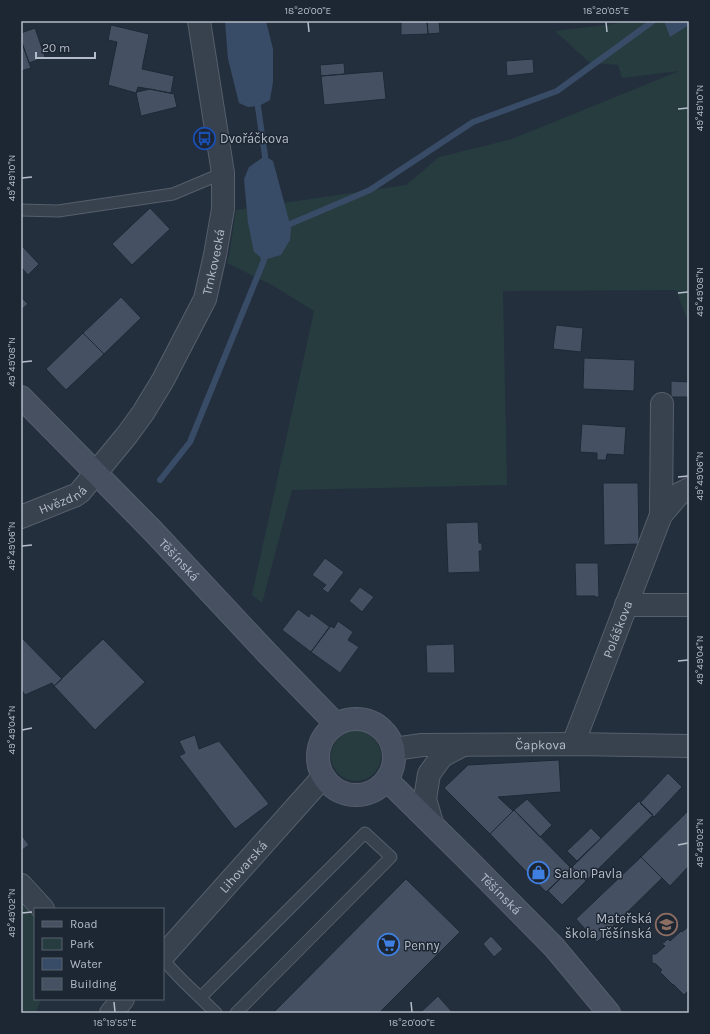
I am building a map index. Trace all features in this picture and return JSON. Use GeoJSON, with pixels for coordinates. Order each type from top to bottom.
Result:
{"type":"FeatureCollection","features":[{"type":"Feature","properties":{"kind":"main road","name":"Těšínská"},"geometry":{"type":"LineString","coordinates":[[21,397],[153,531],[267,653],[336,724]]}},
{"type":"Feature","properties":{"kind":"main road"},"geometry":{"type":"LineString","coordinates":[[360,718],[382,728],[394,749],[392,770],[387,780],[378,788],[367,793],[354,795],[342,792],[332,786],[323,777],[319,766],[318,754],[321,742],[327,732],[336,724],[347,720],[360,718]]}},
{"type":"Feature","properties":{"kind":"main road","name":"Těšínská"},"geometry":{"type":"LineString","coordinates":[[387,780],[432,823],[554,947],[609,1013]]}},
{"type":"Feature","properties":{"kind":"street","name":"Trnkovecká"},"geometry":{"type":"LineString","coordinates":[[96,473],[128,435],[143,413],[163,380],[205,299],[223,209],[223,173],[199,21]]}},
{"type":"Feature","properties":{"kind":"street","name":"Poláškova"},"geometry":{"type":"LineString","coordinates":[[573,744],[661,515],[662,404]]}},
{"type":"Feature","properties":{"kind":"street","name":"Hvězdná"},"geometry":{"type":"LineString","coordinates":[[21,517],[51,510],[76,495],[96,473]]}},
{"type":"Feature","properties":{"kind":"street","name":"Poláškova"},"geometry":{"type":"LineString","coordinates":[[661,515],[680,494],[689,488]]}},
{"type":"Feature","properties":{"kind":"street"},"geometry":{"type":"LineString","coordinates":[[626,605],[689,605]]}},
{"type":"Feature","properties":{"kind":"street","name":"Čapkova"},"geometry":{"type":"LineString","coordinates":[[394,749],[422,745],[573,744],[689,746]]}},
{"type":"Feature","properties":{"kind":"street"},"geometry":{"type":"LineString","coordinates":[[432,823],[425,799],[429,774],[442,756],[462,745]]}},
{"type":"Feature","properties":{"kind":"street","name":"Lihovarská"},"geometry":{"type":"LineString","coordinates":[[164,955],[323,777]]}},
{"type":"Feature","properties":{"kind":"street"},"geometry":{"type":"LineString","coordinates":[[21,885],[42,908]]}},
{"type":"Feature","properties":{"kind":"street"},"geometry":{"type":"LineString","coordinates":[[110,1013],[122,1000]]}},
{"type":"Feature","properties":{"kind":"lane"},"geometry":{"type":"LineString","coordinates":[[21,210],[58,211],[173,194],[223,173]]}},
{"type":"Feature","properties":{"kind":"lane"},"geometry":{"type":"LineString","coordinates":[[200,997],[365,833],[391,857],[236,1013]]}},
{"type":"Feature","properties":{"kind":"lane"},"geometry":{"type":"LineString","coordinates":[[164,961],[216,1013]]}},
{"type":"Feature","properties":{"kind":"green space"},"geometry":{"type":"Polygon","coordinates":[[[626,21],[664,21],[670,36],[689,25],[689,325],[676,290],[503,291],[507,485],[292,490],[262,603],[252,595],[314,311],[272,285],[227,263],[236,210],[406,185],[439,157],[512,139],[679,71],[622,78],[618,65],[590,63],[555,31],[626,21]]]}},
{"type":"Feature","properties":{"kind":"green space"},"geometry":{"type":"Polygon","coordinates":[[[351,731],[361,731],[374,738],[381,751],[381,761],[374,774],[361,781],[351,781],[342,777],[335,770],[331,761],[331,751],[335,742],[342,735],[351,731]]]}},
{"type":"Feature","properties":{"kind":"green space"},"geometry":{"type":"Polygon","coordinates":[[[21,903],[34,917],[34,1000],[41,1000],[36,1013],[21,1013],[21,903]]]}},
{"type":"Feature","properties":{"kind":"water"},"geometry":{"type":"Polygon","coordinates":[[[225,21],[266,21],[273,49],[273,82],[270,100],[259,106],[248,107],[239,103],[228,59],[225,21]]]}},
{"type":"Feature","properties":{"kind":"water"},"geometry":{"type":"Polygon","coordinates":[[[664,21],[689,21],[689,25],[670,37],[664,21]]]}},
{"type":"Feature","properties":{"kind":"water"},"geometry":{"type":"Polygon","coordinates":[[[265,156],[273,161],[291,228],[290,240],[281,255],[264,260],[254,252],[248,223],[244,179],[249,167],[265,156]]]}},
{"type":"Feature","properties":{"kind":"building"},"geometry":{"type":"Polygon","coordinates":[[[401,21],[427,21],[428,34],[401,35],[401,21]]]}},
{"type":"Feature","properties":{"kind":"building"},"geometry":{"type":"Polygon","coordinates":[[[427,21],[439,21],[440,33],[428,34],[427,21]]]}},
{"type":"Feature","properties":{"kind":"building"},"geometry":{"type":"Polygon","coordinates":[[[111,25],[149,34],[142,69],[174,76],[171,93],[138,87],[136,93],[108,85],[117,42],[108,40],[111,25]]]}},
{"type":"Feature","properties":{"kind":"building"},"geometry":{"type":"Polygon","coordinates":[[[35,28],[45,57],[29,63],[21,40],[21,33],[35,28]]]}},
{"type":"Feature","properties":{"kind":"building"},"geometry":{"type":"Polygon","coordinates":[[[21,40],[31,68],[21,71],[21,40]]]}},
{"type":"Feature","properties":{"kind":"building"},"geometry":{"type":"Polygon","coordinates":[[[533,59],[534,73],[507,76],[506,61],[533,59]]]}},
{"type":"Feature","properties":{"kind":"building"},"geometry":{"type":"Polygon","coordinates":[[[344,63],[345,74],[321,76],[320,65],[344,63]]]}},
{"type":"Feature","properties":{"kind":"building"},"geometry":{"type":"Polygon","coordinates":[[[383,71],[386,99],[324,105],[321,76],[383,71]]]}},
{"type":"Feature","properties":{"kind":"building"},"geometry":{"type":"Polygon","coordinates":[[[150,89],[174,94],[177,107],[141,116],[136,93],[150,89]]]}},
{"type":"Feature","properties":{"kind":"building"},"geometry":{"type":"Polygon","coordinates":[[[150,208],[170,229],[132,265],[112,244],[150,208]]]}},
{"type":"Feature","properties":{"kind":"building"},"geometry":{"type":"Polygon","coordinates":[[[21,246],[39,264],[28,275],[21,267],[21,246]]]}},
{"type":"Feature","properties":{"kind":"building"},"geometry":{"type":"Polygon","coordinates":[[[21,297],[28,304],[21,310],[21,297]]]}},
{"type":"Feature","properties":{"kind":"building"},"geometry":{"type":"Polygon","coordinates":[[[121,297],[141,318],[104,354],[83,333],[121,297]]]}},
{"type":"Feature","properties":{"kind":"building"},"geometry":{"type":"Polygon","coordinates":[[[556,325],[583,328],[581,352],[553,349],[556,325]]]}},
{"type":"Feature","properties":{"kind":"building"},"geometry":{"type":"Polygon","coordinates":[[[83,333],[104,354],[66,390],[46,369],[83,333]]]}},
{"type":"Feature","properties":{"kind":"building"},"geometry":{"type":"Polygon","coordinates":[[[584,358],[635,360],[634,391],[583,389],[584,358]]]}},
{"type":"Feature","properties":{"kind":"building"},"geometry":{"type":"Polygon","coordinates":[[[671,381],[689,382],[689,397],[671,397],[671,381]]]}},
{"type":"Feature","properties":{"kind":"building"},"geometry":{"type":"Polygon","coordinates":[[[582,424],[626,427],[624,455],[607,454],[606,460],[597,460],[597,453],[580,452],[582,424]]]}},
{"type":"Feature","properties":{"kind":"building"},"geometry":{"type":"Polygon","coordinates":[[[603,483],[638,483],[639,544],[604,545],[603,483]]]}},
{"type":"Feature","properties":{"kind":"building"},"geometry":{"type":"Polygon","coordinates":[[[478,522],[479,543],[482,543],[482,551],[479,551],[480,572],[448,573],[446,523],[478,522]]]}},
{"type":"Feature","properties":{"kind":"building"},"geometry":{"type":"Polygon","coordinates":[[[325,558],[344,572],[328,593],[322,589],[326,585],[312,575],[325,558]]]}},
{"type":"Feature","properties":{"kind":"building"},"geometry":{"type":"Polygon","coordinates":[[[575,563],[598,563],[599,597],[576,596],[575,563]]]}},
{"type":"Feature","properties":{"kind":"building"},"geometry":{"type":"Polygon","coordinates":[[[360,587],[374,597],[362,612],[349,601],[360,587]]]}},
{"type":"Feature","properties":{"kind":"building"},"geometry":{"type":"Polygon","coordinates":[[[298,609],[309,617],[311,613],[330,627],[311,652],[282,630],[298,609]]]}},
{"type":"Feature","properties":{"kind":"building"},"geometry":{"type":"Polygon","coordinates":[[[338,621],[353,632],[348,640],[359,647],[340,673],[311,652],[330,626],[334,628],[338,621]]]}},
{"type":"Feature","properties":{"kind":"building"},"geometry":{"type":"Polygon","coordinates":[[[21,637],[62,679],[54,686],[52,683],[25,695],[21,689],[21,637]]]}},
{"type":"Feature","properties":{"kind":"building"},"geometry":{"type":"Polygon","coordinates":[[[103,639],[145,682],[95,730],[54,686],[103,639]]]}},
{"type":"Feature","properties":{"kind":"building"},"geometry":{"type":"Polygon","coordinates":[[[454,644],[455,673],[427,673],[426,645],[454,644]]]}},
{"type":"Feature","properties":{"kind":"building"},"geometry":{"type":"Polygon","coordinates":[[[195,735],[199,749],[219,741],[269,804],[235,829],[179,756],[185,753],[179,741],[195,735]]]}},
{"type":"Feature","properties":{"kind":"building"},"geometry":{"type":"Polygon","coordinates":[[[559,760],[561,792],[498,797],[513,811],[490,834],[444,788],[468,765],[559,760]]]}},
{"type":"Feature","properties":{"kind":"building"},"geometry":{"type":"Polygon","coordinates":[[[668,773],[682,787],[654,817],[640,803],[668,773]]]}},
{"type":"Feature","properties":{"kind":"building"},"geometry":{"type":"Polygon","coordinates":[[[527,799],[552,825],[540,837],[514,810],[527,799]]]}},
{"type":"Feature","properties":{"kind":"building"},"geometry":{"type":"Polygon","coordinates":[[[639,801],[653,815],[586,881],[572,867],[639,801]]]}},
{"type":"Feature","properties":{"kind":"building"},"geometry":{"type":"Polygon","coordinates":[[[514,810],[571,868],[546,892],[490,834],[514,810]]]}},
{"type":"Feature","properties":{"kind":"building"},"geometry":{"type":"Polygon","coordinates":[[[689,810],[689,866],[670,886],[641,857],[689,810]]]}},
{"type":"Feature","properties":{"kind":"building"},"geometry":{"type":"Polygon","coordinates":[[[591,828],[601,838],[577,861],[567,851],[591,828]]]}},
{"type":"Feature","properties":{"kind":"building"},"geometry":{"type":"Polygon","coordinates":[[[21,834],[29,845],[22,850],[21,848],[21,834]]]}},
{"type":"Feature","properties":{"kind":"building"},"geometry":{"type":"Polygon","coordinates":[[[641,857],[662,878],[597,942],[576,919],[641,857]]]}},
{"type":"Feature","properties":{"kind":"building"},"geometry":{"type":"Polygon","coordinates":[[[572,867],[586,881],[562,905],[548,891],[572,867]]]}},
{"type":"Feature","properties":{"kind":"building"},"geometry":{"type":"Polygon","coordinates":[[[406,879],[460,932],[379,1013],[273,1013],[406,879]]]}},
{"type":"Feature","properties":{"kind":"building"},"geometry":{"type":"Polygon","coordinates":[[[689,926],[689,990],[684,995],[660,972],[662,970],[656,964],[652,963],[652,954],[656,954],[665,946],[662,944],[668,939],[670,941],[689,926]]]}},
{"type":"Feature","properties":{"kind":"building"},"geometry":{"type":"Polygon","coordinates":[[[491,936],[503,949],[494,957],[483,944],[491,936]]]}},
{"type":"Feature","properties":{"kind":"building"},"geometry":{"type":"Polygon","coordinates":[[[438,996],[453,1013],[420,1013],[438,996]]]}},
{"type":"Feature","properties":{"kind":"waterway"},"geometry":{"type":"LineString","coordinates":[[283,227],[370,190],[473,122],[557,91],[653,21]]}},
{"type":"Feature","properties":{"kind":"waterway"},"geometry":{"type":"LineString","coordinates":[[257,100],[265,164]]}},
{"type":"Feature","properties":{"kind":"waterway"},"geometry":{"type":"LineString","coordinates":[[160,480],[190,442],[264,260],[263,253]]}},
{"type":"Feature","properties":{"kind":"place","name":"Dvořáčkova"},"geometry":{"type":"Point","coordinates":[205,138]}},
{"type":"Feature","properties":{"kind":"place","name":"Salon Pavla"},"geometry":{"type":"Point","coordinates":[538,873]}},
{"type":"Feature","properties":{"kind":"place","name":"Mateřská škola Těšínská"},"geometry":{"type":"Point","coordinates":[667,925]}},
{"type":"Feature","properties":{"kind":"place","name":"Penny"},"geometry":{"type":"Point","coordinates":[388,945]}}]}
